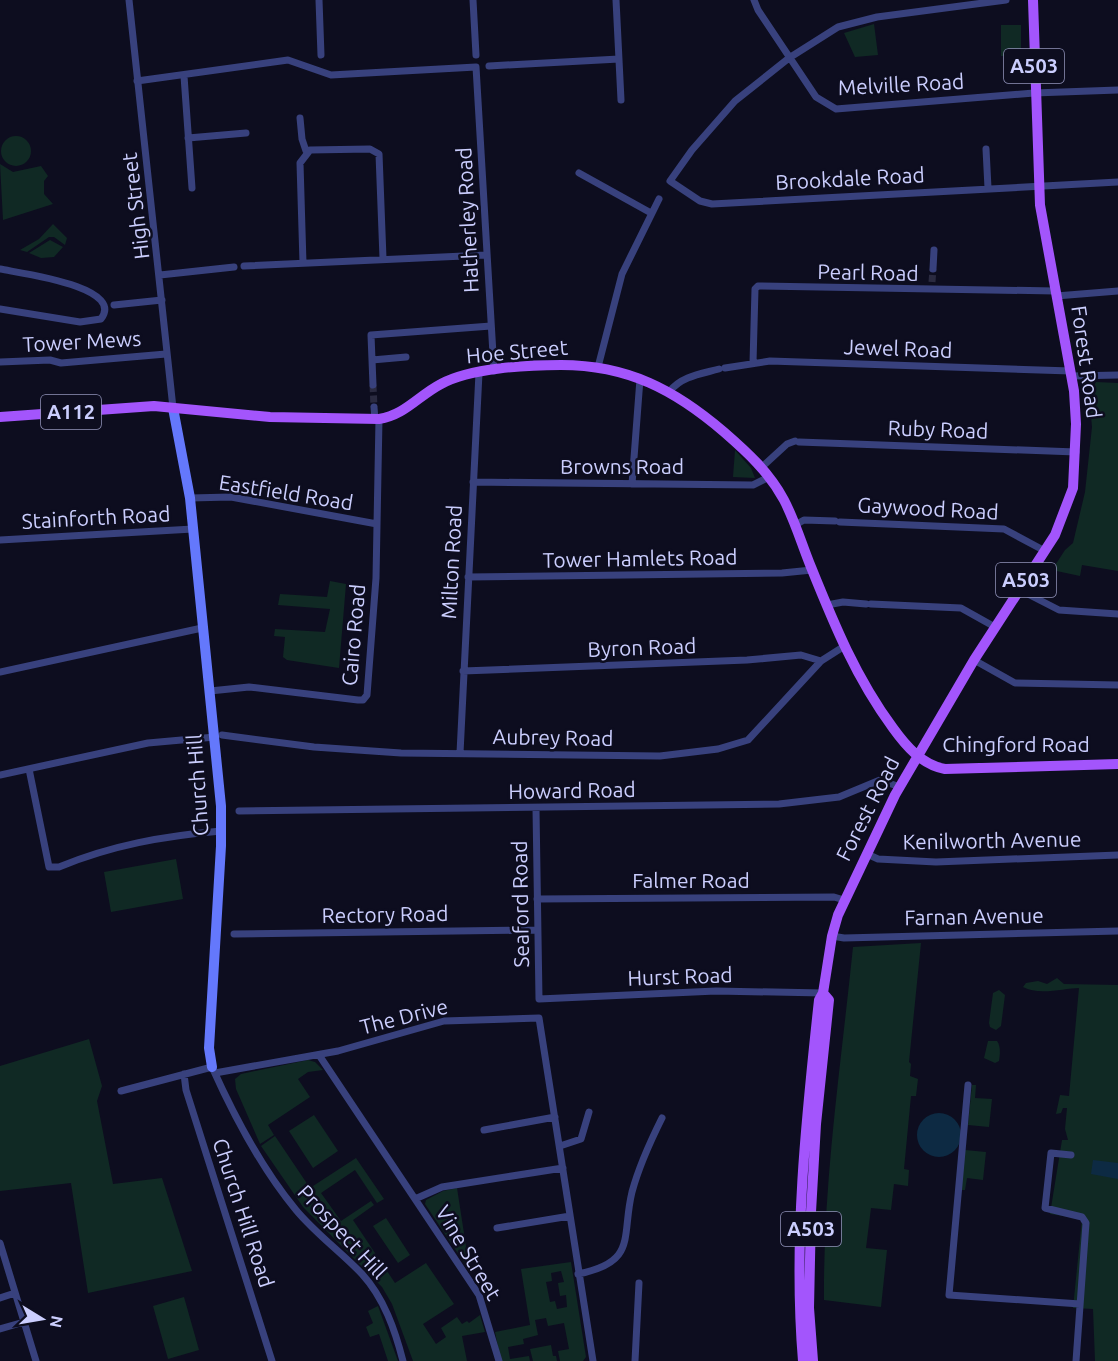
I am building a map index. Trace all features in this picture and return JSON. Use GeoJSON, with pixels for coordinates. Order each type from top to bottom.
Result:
{"type":"FeatureCollection","features":[{"type":"Feature","properties":{"kind":"main road","name":"Forest Road"},"geometry":{"type":"LineString","coordinates":[[803,1361],[799,1289],[801,1193],[818,1003],[824,993],[832,936],[844,900],[867,854],[896,785],[977,662],[995,627],[1046,551],[1071,498],[1076,452],[1076,412],[1072,374],[1045,241],[1038,185],[1033,0]]}},
{"type":"Feature","properties":{"kind":"main road","name":"Hoe Street"},"geometry":{"type":"LineString","coordinates":[[0,417],[141,407],[270,417],[377,419],[395,416],[440,384],[479,373],[552,365],[598,367],[640,379],[670,391],[699,410],[762,467],[784,501],[795,525],[843,646],[872,699],[899,736],[917,755]]}},
{"type":"Feature","properties":{"kind":"main road","name":"Chingford Road"},"geometry":{"type":"LineString","coordinates":[[917,755],[930,765],[945,769],[1118,764]]}},
{"type":"Feature","properties":{"kind":"main road","name":"Forest Road"},"geometry":{"type":"LineString","coordinates":[[813,1361],[809,1308],[811,1212],[816,1124],[829,1000],[824,993]]}},
{"type":"Feature","properties":{"kind":"street","name":"High Street"},"geometry":{"type":"LineString","coordinates":[[129,0],[173,408]]}},
{"type":"Feature","properties":{"kind":"street"},"geometry":{"type":"LineString","coordinates":[[319,0],[321,55]]}},
{"type":"Feature","properties":{"kind":"street"},"geometry":{"type":"LineString","coordinates":[[473,0],[476,55]]}},
{"type":"Feature","properties":{"kind":"street"},"geometry":{"type":"LineString","coordinates":[[616,0],[621,100]]}},
{"type":"Feature","properties":{"kind":"street","name":"Melville Road"},"geometry":{"type":"LineString","coordinates":[[754,0],[758,10],[816,97],[836,109],[1034,93],[1118,90]]}},
{"type":"Feature","properties":{"kind":"street"},"geometry":{"type":"LineString","coordinates":[[789,58],[838,27],[863,20],[1006,0]]}},
{"type":"Feature","properties":{"kind":"street"},"geometry":{"type":"LineString","coordinates":[[489,66],[619,58]]}},
{"type":"Feature","properties":{"kind":"street","name":"Brookdale Road"},"geometry":{"type":"LineString","coordinates":[[789,58],[754,84],[718,118],[670,181],[700,201],[711,204],[1118,182]]}},
{"type":"Feature","properties":{"kind":"street","name":"Hatherley Road"},"geometry":{"type":"LineString","coordinates":[[184,76],[288,60],[331,75],[477,67],[494,371]]}},
{"type":"Feature","properties":{"kind":"street"},"geometry":{"type":"LineString","coordinates":[[137,81],[184,76],[192,188]]}},
{"type":"Feature","properties":{"kind":"street"},"geometry":{"type":"LineString","coordinates":[[300,118],[306,151],[300,163],[303,263]]}},
{"type":"Feature","properties":{"kind":"street"},"geometry":{"type":"LineString","coordinates":[[188,138],[246,133]]}},
{"type":"Feature","properties":{"kind":"street"},"geometry":{"type":"LineString","coordinates":[[306,151],[370,148],[379,154],[383,258]]}},
{"type":"Feature","properties":{"kind":"street"},"geometry":{"type":"LineString","coordinates":[[986,149],[988,188]]}},
{"type":"Feature","properties":{"kind":"street"},"geometry":{"type":"LineString","coordinates":[[579,173],[651,213]]}},
{"type":"Feature","properties":{"kind":"street"},"geometry":{"type":"LineString","coordinates":[[598,367],[622,274],[659,199]]}},
{"type":"Feature","properties":{"kind":"street"},"geometry":{"type":"LineString","coordinates":[[933,269],[934,250]]}},
{"type":"Feature","properties":{"kind":"street"},"geometry":{"type":"LineString","coordinates":[[244,266],[486,255]]}},
{"type":"Feature","properties":{"kind":"street"},"geometry":{"type":"LineString","coordinates":[[160,274],[234,267]]}},
{"type":"Feature","properties":{"kind":"street"},"geometry":{"type":"LineString","coordinates":[[0,269],[52,279],[94,293],[102,300],[105,311],[101,320],[92,322],[0,309]]}},
{"type":"Feature","properties":{"kind":"street","name":"Pearl Road"},"geometry":{"type":"LineString","coordinates":[[753,363],[755,290],[758,286],[932,286],[1056,293],[1118,291]]}},
{"type":"Feature","properties":{"kind":"street"},"geometry":{"type":"LineString","coordinates":[[114,305],[162,300]]}},
{"type":"Feature","properties":{"kind":"street"},"geometry":{"type":"LineString","coordinates":[[373,386],[371,335],[491,326]]}},
{"type":"Feature","properties":{"kind":"street","name":"Tower Mews"},"geometry":{"type":"LineString","coordinates":[[0,362],[50,360],[61,363],[166,354]]}},
{"type":"Feature","properties":{"kind":"street"},"geometry":{"type":"LineString","coordinates":[[372,360],[406,357]]}},
{"type":"Feature","properties":{"kind":"street","name":"Jewel Road"},"geometry":{"type":"LineString","coordinates":[[670,391],[676,384],[687,378],[770,361],[1118,375]]}},
{"type":"Feature","properties":{"kind":"street","name":"Milton Road"},"geometry":{"type":"LineString","coordinates":[[460,753],[479,373]]}},
{"type":"Feature","properties":{"kind":"street"},"geometry":{"type":"LineString","coordinates":[[632,484],[640,379]]}},
{"type":"Feature","properties":{"kind":"street","name":"Cairo Road"},"geometry":{"type":"LineString","coordinates":[[210,690],[249,687],[363,700],[367,695],[377,524],[377,419],[374,407]]}},
{"type":"Feature","properties":{"kind":"street","name":"Church Hill"},"geometry":{"type":"LineString","coordinates":[[173,408],[190,498],[202,628],[218,736],[221,831],[210,1029],[214,1070]]}},
{"type":"Feature","properties":{"kind":"street","name":"Ruby Road"},"geometry":{"type":"LineString","coordinates":[[762,467],[787,444],[797,441],[1076,452]]}},
{"type":"Feature","properties":{"kind":"street","name":"Browns Road"},"geometry":{"type":"LineString","coordinates":[[473,482],[753,485],[769,477]]}},
{"type":"Feature","properties":{"kind":"street","name":"Eastfield Road"},"geometry":{"type":"LineString","coordinates":[[190,498],[231,497],[377,524]]}},
{"type":"Feature","properties":{"kind":"street","name":"Gaywood Road"},"geometry":{"type":"LineString","coordinates":[[795,525],[804,520],[1004,529],[1046,551]]}},
{"type":"Feature","properties":{"kind":"street","name":"Stainforth Road"},"geometry":{"type":"LineString","coordinates":[[0,540],[193,528]]}},
{"type":"Feature","properties":{"kind":"street","name":"Tower Hamlets Road"},"geometry":{"type":"LineString","coordinates":[[468,577],[782,573],[812,570]]}},
{"type":"Feature","properties":{"kind":"street"},"geometry":{"type":"LineString","coordinates":[[1020,590],[1053,608],[1118,614]]}},
{"type":"Feature","properties":{"kind":"street"},"geometry":{"type":"LineString","coordinates":[[827,605],[843,602],[961,608],[995,627]]}},
{"type":"Feature","properties":{"kind":"street"},"geometry":{"type":"LineString","coordinates":[[0,672],[202,628]]}},
{"type":"Feature","properties":{"kind":"street","name":"Aubrey Road"},"geometry":{"type":"LineString","coordinates":[[0,775],[182,738],[218,736],[366,752],[660,756],[735,746],[753,736],[821,661],[843,646]]}},
{"type":"Feature","properties":{"kind":"street","name":"Byron Road"},"geometry":{"type":"LineString","coordinates":[[464,671],[747,660],[793,655],[821,661]]}},
{"type":"Feature","properties":{"kind":"street"},"geometry":{"type":"LineString","coordinates":[[977,662],[1015,683],[1118,685]]}},
{"type":"Feature","properties":{"kind":"street"},"geometry":{"type":"LineString","coordinates":[[29,769],[49,867],[59,867],[93,853],[121,845],[183,834],[221,831]]}},
{"type":"Feature","properties":{"kind":"street","name":"Howard Road"},"geometry":{"type":"LineString","coordinates":[[239,811],[536,809],[795,803],[839,797],[880,780],[896,785]]}},
{"type":"Feature","properties":{"kind":"street","name":"Seaford Road"},"geometry":{"type":"LineString","coordinates":[[536,809],[539,999]]}},
{"type":"Feature","properties":{"kind":"street","name":"Kenilworth Avenue"},"geometry":{"type":"LineString","coordinates":[[867,854],[878,859],[936,862],[1118,855]]}},
{"type":"Feature","properties":{"kind":"street","name":"Falmer Road"},"geometry":{"type":"LineString","coordinates":[[537,898],[834,897],[844,900]]}},
{"type":"Feature","properties":{"kind":"street","name":"Rectory Road"},"geometry":{"type":"LineString","coordinates":[[234,934],[537,930]]}},
{"type":"Feature","properties":{"kind":"street","name":"Farnan Avenue"},"geometry":{"type":"LineString","coordinates":[[832,936],[844,938],[1118,931]]}},
{"type":"Feature","properties":{"kind":"street","name":"Hurst Road"},"geometry":{"type":"LineString","coordinates":[[539,999],[716,991],[824,993]]}},
{"type":"Feature","properties":{"kind":"street","name":"The Drive"},"geometry":{"type":"LineString","coordinates":[[214,1070],[319,1055],[444,1021],[539,1018],[593,1361]]}},
{"type":"Feature","properties":{"kind":"street","name":"Vine Street"},"geometry":{"type":"LineString","coordinates":[[319,1055],[479,1295],[499,1361]]}},
{"type":"Feature","properties":{"kind":"street"},"geometry":{"type":"LineString","coordinates":[[121,1091],[184,1074],[214,1070]]}},
{"type":"Feature","properties":{"kind":"street","name":"Prospect Hill"},"geometry":{"type":"LineString","coordinates":[[214,1070],[244,1131],[296,1210],[362,1274],[376,1292],[392,1325],[403,1361]]}},
{"type":"Feature","properties":{"kind":"street","name":"Church Hill Road"},"geometry":{"type":"LineString","coordinates":[[184,1074],[186,1090],[272,1361]]}},
{"type":"Feature","properties":{"kind":"street"},"geometry":{"type":"LineString","coordinates":[[968,1085],[949,1295],[1080,1304]]}},
{"type":"Feature","properties":{"kind":"street"},"geometry":{"type":"LineString","coordinates":[[560,1146],[581,1139],[589,1113]]}},
{"type":"Feature","properties":{"kind":"street"},"geometry":{"type":"LineString","coordinates":[[484,1130],[555,1117]]}},
{"type":"Feature","properties":{"kind":"street"},"geometry":{"type":"LineString","coordinates":[[578,1274],[602,1269],[622,1251],[627,1236],[633,1189],[646,1152],[662,1118]]}},
{"type":"Feature","properties":{"kind":"street"},"geometry":{"type":"LineString","coordinates":[[1071,1155],[1051,1153],[1045,1208],[1082,1216],[1086,1223],[1076,1361]]}},
{"type":"Feature","properties":{"kind":"street","name":"Vine Street"},"geometry":{"type":"LineString","coordinates":[[415,1199],[442,1187],[563,1168]]}},
{"type":"Feature","properties":{"kind":"street"},"geometry":{"type":"LineString","coordinates":[[497,1228],[570,1216]]}},
{"type":"Feature","properties":{"kind":"street"},"geometry":{"type":"LineString","coordinates":[[0,1243],[2,1259],[36,1361]]}},
{"type":"Feature","properties":{"kind":"street"},"geometry":{"type":"LineString","coordinates":[[635,1361],[639,1283]]}},
{"type":"Feature","properties":{"kind":"street"},"geometry":{"type":"LineString","coordinates":[[0,1298],[15,1293]]}},
{"type":"Feature","properties":{"kind":"street"},"geometry":{"type":"LineString","coordinates":[[0,1329],[24,1322]]}},
{"type":"Feature","properties":{"kind":"green space"},"geometry":{"type":"Polygon","coordinates":[[[874,24],[878,55],[855,57],[844,33],[874,24]]]}},
{"type":"Feature","properties":{"kind":"green space"},"geometry":{"type":"Polygon","coordinates":[[[1001,25],[1021,25],[1021,56],[1001,56],[1001,25]]]}},
{"type":"Feature","properties":{"kind":"green space"},"geometry":{"type":"Polygon","coordinates":[[[16,136],[27,140],[31,151],[27,162],[16,166],[5,162],[1,151],[5,140],[16,136]]]}},
{"type":"Feature","properties":{"kind":"green space"},"geometry":{"type":"Polygon","coordinates":[[[0,164],[13,172],[41,166],[48,176],[44,181],[44,194],[53,204],[3,220],[0,164]]]}},
{"type":"Feature","properties":{"kind":"green space"},"geometry":{"type":"Polygon","coordinates":[[[53,224],[67,238],[65,245],[54,237],[49,237],[27,252],[20,250],[39,239],[53,224]]]}},
{"type":"Feature","properties":{"kind":"green space"},"geometry":{"type":"Polygon","coordinates":[[[50,240],[63,247],[54,257],[41,258],[29,253],[50,240]]]}},
{"type":"Feature","properties":{"kind":"green space"},"geometry":{"type":"Polygon","coordinates":[[[1096,382],[1118,383],[1118,571],[1082,565],[1080,576],[1052,570],[1065,550],[1073,543],[1085,492],[1092,427],[1089,394],[1096,382]]]}},
{"type":"Feature","properties":{"kind":"green space"},"geometry":{"type":"Polygon","coordinates":[[[735,450],[751,468],[755,478],[733,477],[735,450]]]}},
{"type":"Feature","properties":{"kind":"green space"},"geometry":{"type":"Polygon","coordinates":[[[330,581],[346,584],[339,668],[287,660],[283,657],[285,637],[274,636],[275,629],[325,632],[330,609],[278,605],[280,594],[327,597],[330,581]]]}},
{"type":"Feature","properties":{"kind":"green space"},"geometry":{"type":"Polygon","coordinates":[[[176,859],[183,899],[111,912],[104,872],[176,859]]]}},
{"type":"Feature","properties":{"kind":"green space"},"geometry":{"type":"Polygon","coordinates":[[[921,943],[909,1062],[911,1064],[910,1076],[918,1079],[916,1096],[911,1096],[904,1169],[909,1170],[908,1186],[894,1184],[891,1210],[871,1208],[866,1248],[887,1250],[881,1307],[824,1300],[826,1212],[853,947],[921,943]]]}},
{"type":"Feature","properties":{"kind":"green space"},"geometry":{"type":"Polygon","coordinates":[[[1057,978],[1064,984],[1118,985],[1118,1361],[1095,1361],[1093,1309],[1073,1308],[1082,1219],[1050,1214],[1062,1140],[1068,1140],[1065,1129],[1067,1108],[1063,1108],[1061,1113],[1056,1114],[1060,1095],[1069,1096],[1079,988],[1037,991],[1023,987],[1026,983],[1038,981],[1047,984],[1057,978]]]}},
{"type":"Feature","properties":{"kind":"green space"},"geometry":{"type":"Polygon","coordinates":[[[999,990],[1005,995],[1001,1026],[996,1030],[990,1027],[989,1023],[993,993],[999,990]]]}},
{"type":"Feature","properties":{"kind":"green space"},"geometry":{"type":"Polygon","coordinates":[[[89,1039],[102,1086],[97,1101],[113,1184],[162,1178],[192,1271],[88,1293],[71,1183],[0,1191],[0,1066],[89,1039]]]}},
{"type":"Feature","properties":{"kind":"green space"},"geometry":{"type":"Polygon","coordinates":[[[988,1041],[997,1041],[999,1045],[999,1061],[995,1063],[984,1058],[988,1041]]]}},
{"type":"Feature","properties":{"kind":"green space"},"geometry":{"type":"Polygon","coordinates":[[[308,1060],[315,1062],[323,1070],[308,1072],[298,1079],[310,1097],[268,1125],[274,1135],[260,1144],[236,1089],[235,1079],[241,1074],[308,1060]]]}},
{"type":"Feature","properties":{"kind":"green space"},"geometry":{"type":"Polygon","coordinates":[[[972,1085],[976,1085],[975,1098],[992,1099],[989,1127],[968,1125],[972,1085]]]}},
{"type":"Feature","properties":{"kind":"green space"},"geometry":{"type":"Polygon","coordinates":[[[314,1115],[338,1151],[313,1168],[289,1131],[314,1115]]]}},
{"type":"Feature","properties":{"kind":"green space"},"geometry":{"type":"Polygon","coordinates":[[[275,1136],[310,1188],[356,1158],[384,1199],[377,1203],[355,1170],[321,1193],[341,1221],[371,1201],[374,1205],[353,1220],[395,1283],[426,1263],[454,1304],[423,1324],[436,1344],[446,1337],[441,1328],[457,1317],[462,1324],[467,1321],[469,1323],[480,1315],[485,1332],[462,1336],[467,1361],[413,1361],[392,1304],[382,1287],[303,1207],[261,1146],[275,1136]]]}},
{"type":"Feature","properties":{"kind":"green space"},"geometry":{"type":"Polygon","coordinates":[[[965,1150],[986,1152],[983,1180],[967,1178],[965,1190],[961,1190],[965,1150]]]}},
{"type":"Feature","properties":{"kind":"green space"},"geometry":{"type":"Polygon","coordinates":[[[457,1188],[469,1266],[467,1267],[425,1204],[426,1200],[443,1191],[457,1188]]]}},
{"type":"Feature","properties":{"kind":"green space"},"geometry":{"type":"Polygon","coordinates":[[[386,1218],[410,1255],[398,1263],[373,1226],[386,1218]]]}},
{"type":"Feature","properties":{"kind":"green space"},"geometry":{"type":"Polygon","coordinates":[[[571,1262],[586,1357],[583,1361],[560,1361],[558,1351],[569,1349],[564,1323],[548,1326],[546,1318],[535,1320],[538,1335],[523,1339],[524,1344],[508,1347],[510,1359],[529,1356],[530,1361],[501,1361],[495,1332],[530,1325],[521,1269],[571,1262]],[[561,1271],[551,1273],[552,1281],[546,1282],[550,1302],[555,1301],[557,1309],[567,1307],[566,1295],[560,1296],[558,1283],[564,1282],[561,1271]]]}},
{"type":"Feature","properties":{"kind":"green space"},"geometry":{"type":"Polygon","coordinates":[[[184,1297],[199,1350],[168,1359],[153,1306],[184,1297]]]}},
{"type":"Feature","properties":{"kind":"green space"},"geometry":{"type":"Polygon","coordinates":[[[378,1306],[398,1361],[388,1361],[379,1334],[370,1337],[366,1327],[373,1323],[368,1311],[378,1306]]]}},
{"type":"Feature","properties":{"kind":"green space"},"geometry":{"type":"Polygon","coordinates":[[[551,1345],[553,1356],[556,1356],[557,1361],[533,1361],[530,1349],[551,1345]]]}},
{"type":"Feature","properties":{"kind":"water"},"geometry":{"type":"Polygon","coordinates":[[[939,1113],[955,1119],[961,1135],[955,1151],[939,1157],[923,1151],[917,1135],[923,1119],[939,1113]]]}},
{"type":"Feature","properties":{"kind":"water"},"geometry":{"type":"Polygon","coordinates":[[[1093,1160],[1118,1163],[1118,1179],[1091,1174],[1093,1160]]]}},
{"type":"Feature","properties":{"kind":"tunnel"},"geometry":{"type":"LineString","coordinates":[[932,282],[933,269]]}},
{"type":"Feature","properties":{"kind":"tunnel"},"geometry":{"type":"LineString","coordinates":[[373,385],[374,407]]}}]}
